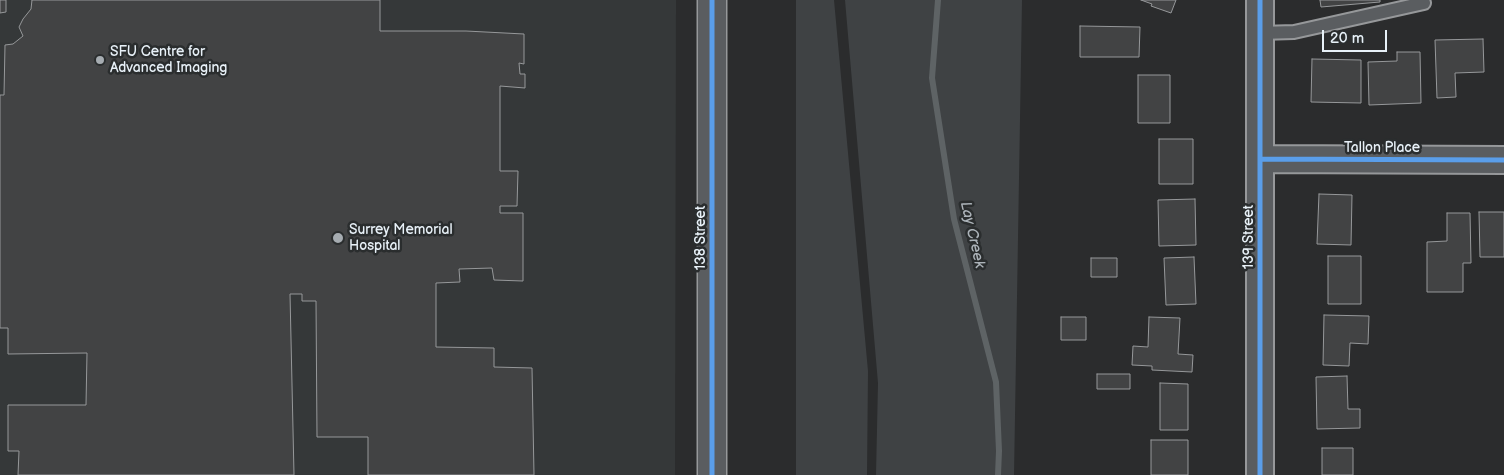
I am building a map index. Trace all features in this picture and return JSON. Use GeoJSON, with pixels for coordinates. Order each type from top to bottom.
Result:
{"type":"FeatureCollection","features":[{"type":"Feature","properties":{"kind":"street","name":"138 Street"},"geometry":{"type":"LineString","coordinates":[[712,0],[712,475]]}},
{"type":"Feature","properties":{"kind":"street","name":"139 Street"},"geometry":{"type":"LineString","coordinates":[[1260,0],[1260,475]]}},
{"type":"Feature","properties":{"kind":"street","name":"Tallon Place"},"geometry":{"type":"LineString","coordinates":[[1261,159],[1504,160]]}},
{"type":"Feature","properties":{"kind":"lane"},"geometry":{"type":"LineString","coordinates":[[1260,33],[1294,32],[1424,3]]}},
{"type":"Feature","properties":{"kind":"shaded area","name":"Surrey Memorial Hospital"},"geometry":{"type":"Polygon","coordinates":[[[0,0],[676,0],[675,475],[0,475],[0,0]]]}},
{"type":"Feature","properties":{"kind":"shaded area"},"geometry":{"type":"Polygon","coordinates":[[[796,0],[834,0],[868,371],[867,475],[796,475],[796,0]]]}},
{"type":"Feature","properties":{"kind":"shaded area"},"geometry":{"type":"Polygon","coordinates":[[[845,0],[1022,0],[1014,475],[876,475],[878,383],[845,0]]]}},
{"type":"Feature","properties":{"kind":"building"},"geometry":{"type":"Polygon","coordinates":[[[0,0],[6,0],[6,12],[0,13],[0,0]]]}},
{"type":"Feature","properties":{"kind":"building","name":"Surrey Memorial Hospital"},"geometry":{"type":"Polygon","coordinates":[[[32,0],[380,0],[380,31],[466,31],[524,34],[524,64],[519,63],[520,74],[525,74],[525,88],[500,86],[500,171],[518,171],[517,206],[500,206],[500,213],[523,213],[523,281],[494,280],[492,268],[459,269],[460,282],[436,283],[436,347],[494,348],[494,367],[532,368],[534,475],[368,475],[368,437],[317,437],[316,301],[302,301],[302,294],[290,294],[294,475],[18,475],[19,451],[8,451],[8,405],[86,405],[87,353],[8,354],[8,328],[0,328],[0,95],[4,95],[5,45],[13,44],[23,36],[19,27],[31,9],[32,0]]]}},
{"type":"Feature","properties":{"kind":"building"},"geometry":{"type":"Polygon","coordinates":[[[1141,0],[1176,0],[1171,13],[1151,6],[1152,4],[1141,0]]]}},
{"type":"Feature","properties":{"kind":"building"},"geometry":{"type":"Polygon","coordinates":[[[1320,0],[1380,0],[1380,2],[1321,7],[1320,0]]]}},
{"type":"Feature","properties":{"kind":"building"},"geometry":{"type":"Polygon","coordinates":[[[1080,26],[1140,27],[1139,57],[1080,57],[1080,26]]]}},
{"type":"Feature","properties":{"kind":"building"},"geometry":{"type":"Polygon","coordinates":[[[1483,39],[1484,72],[1455,73],[1456,97],[1437,98],[1435,40],[1483,39]]]}},
{"type":"Feature","properties":{"kind":"building"},"geometry":{"type":"Polygon","coordinates":[[[1397,52],[1420,52],[1421,103],[1369,105],[1368,62],[1397,61],[1397,52]]]}},
{"type":"Feature","properties":{"kind":"building"},"geometry":{"type":"Polygon","coordinates":[[[1312,59],[1361,60],[1361,103],[1311,102],[1312,59]]]}},
{"type":"Feature","properties":{"kind":"building"},"geometry":{"type":"Polygon","coordinates":[[[1138,75],[1170,75],[1170,123],[1138,123],[1138,75]]]}},
{"type":"Feature","properties":{"kind":"building"},"geometry":{"type":"Polygon","coordinates":[[[1159,139],[1193,139],[1193,184],[1159,184],[1159,139]]]}},
{"type":"Feature","properties":{"kind":"building"},"geometry":{"type":"Polygon","coordinates":[[[1319,194],[1352,195],[1351,245],[1317,244],[1319,194]]]}},
{"type":"Feature","properties":{"kind":"building"},"geometry":{"type":"Polygon","coordinates":[[[1195,199],[1196,245],[1159,246],[1158,200],[1195,199]]]}},
{"type":"Feature","properties":{"kind":"building"},"geometry":{"type":"Polygon","coordinates":[[[1479,212],[1504,212],[1504,257],[1480,257],[1479,212]]]}},
{"type":"Feature","properties":{"kind":"building"},"geometry":{"type":"Polygon","coordinates":[[[1447,213],[1470,213],[1471,263],[1463,263],[1463,292],[1427,292],[1427,242],[1447,241],[1447,213]]]}},
{"type":"Feature","properties":{"kind":"building"},"geometry":{"type":"Polygon","coordinates":[[[1328,256],[1361,256],[1361,304],[1328,304],[1328,256]]]}},
{"type":"Feature","properties":{"kind":"building"},"geometry":{"type":"Polygon","coordinates":[[[1194,257],[1196,304],[1166,305],[1164,258],[1194,257]]]}},
{"type":"Feature","properties":{"kind":"building"},"geometry":{"type":"Polygon","coordinates":[[[1091,258],[1117,258],[1117,277],[1091,277],[1091,258]]]}},
{"type":"Feature","properties":{"kind":"building"},"geometry":{"type":"Polygon","coordinates":[[[1324,315],[1369,316],[1368,344],[1350,343],[1349,366],[1323,365],[1324,315]]]}},
{"type":"Feature","properties":{"kind":"building"},"geometry":{"type":"Polygon","coordinates":[[[1061,317],[1086,317],[1086,340],[1061,340],[1061,317]]]}},
{"type":"Feature","properties":{"kind":"building"},"geometry":{"type":"Polygon","coordinates":[[[1149,317],[1180,318],[1178,354],[1193,355],[1192,372],[1152,370],[1152,366],[1132,365],[1133,346],[1148,347],[1149,317]]]}},
{"type":"Feature","properties":{"kind":"building"},"geometry":{"type":"Polygon","coordinates":[[[1097,374],[1130,374],[1130,389],[1097,389],[1097,374]]]}},
{"type":"Feature","properties":{"kind":"building"},"geometry":{"type":"Polygon","coordinates":[[[1347,376],[1348,409],[1360,409],[1360,428],[1317,429],[1316,377],[1347,376]]]}},
{"type":"Feature","properties":{"kind":"building"},"geometry":{"type":"Polygon","coordinates":[[[1160,383],[1188,384],[1188,430],[1160,430],[1160,383]]]}},
{"type":"Feature","properties":{"kind":"building"},"geometry":{"type":"Polygon","coordinates":[[[1151,440],[1188,440],[1188,475],[1151,475],[1151,440]]]}},
{"type":"Feature","properties":{"kind":"building"},"geometry":{"type":"Polygon","coordinates":[[[1322,448],[1353,448],[1353,475],[1322,475],[1322,448]]]}},
{"type":"Feature","properties":{"kind":"waterway","name":"Lay Creek"},"geometry":{"type":"LineString","coordinates":[[938,0],[932,78],[954,219],[996,382],[999,451],[998,475]]}},
{"type":"Feature","properties":{"kind":"cycle path"},"geometry":{"type":"LineString","coordinates":[[712,0],[712,475]]}},
{"type":"Feature","properties":{"kind":"cycle path"},"geometry":{"type":"LineString","coordinates":[[1260,0],[1260,475]]}},
{"type":"Feature","properties":{"kind":"cycle path"},"geometry":{"type":"LineString","coordinates":[[1261,159],[1504,160]]}},
{"type":"Feature","properties":{"kind":"place","name":"SFU Centre for Advanced Imaging"},"geometry":{"type":"Point","coordinates":[100,60]}},
{"type":"Feature","properties":{"kind":"place","name":"Surrey Memorial Hospital"},"geometry":{"type":"Point","coordinates":[338,238]}}]}
